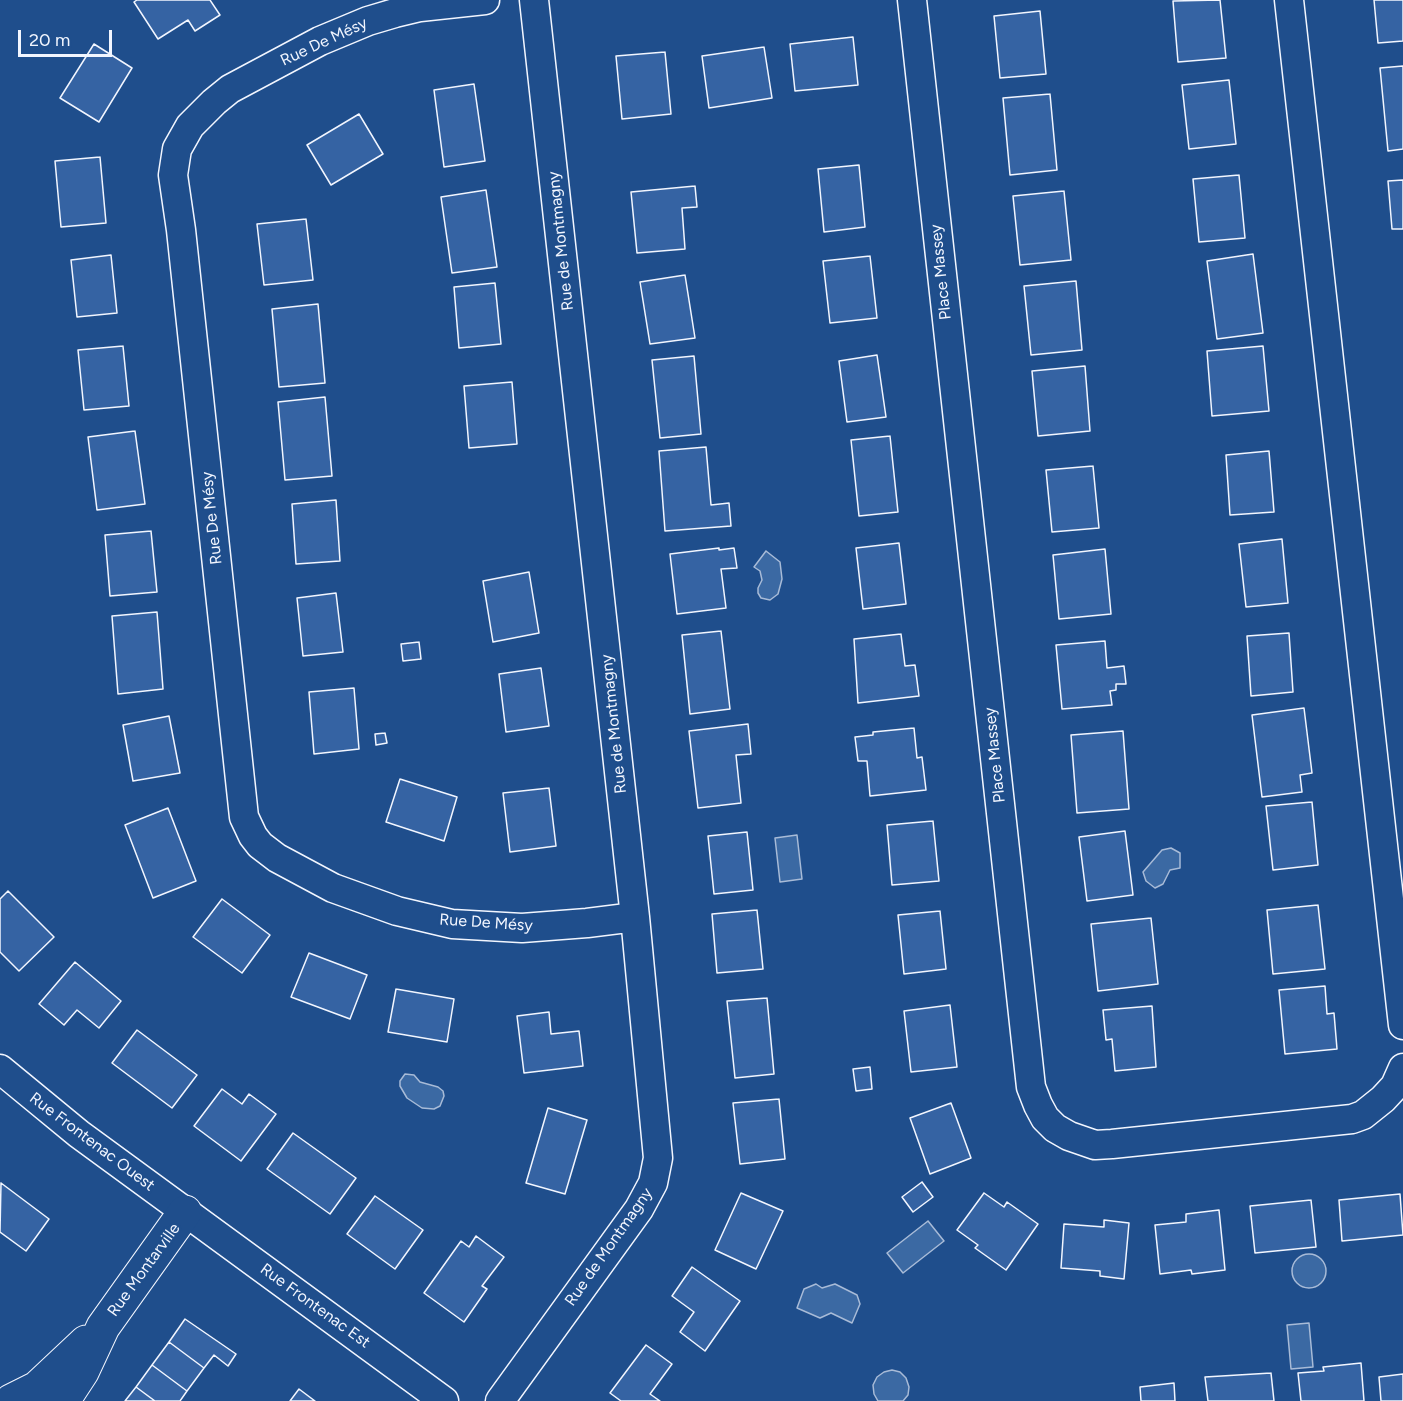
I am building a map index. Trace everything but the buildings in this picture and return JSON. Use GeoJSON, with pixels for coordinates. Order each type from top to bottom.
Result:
{"type":"FeatureCollection","features":[{"type":"Feature","properties":{"kind":"street","name":"Rue De Mésy"},"geometry":{"type":"LineString","coordinates":[[484,0],[420,7],[394,13],[368,21],[320,42],[222,96],[202,112],[177,149],[173,175],[181,230],[244,817],[254,836],[268,852],[333,888],[397,911],[452,924],[522,928],[635,917]]}},
{"type":"Feature","properties":{"kind":"street","name":"Rue de Montmagny"},"geometry":{"type":"LineString","coordinates":[[500,1401],[639,1209],[653,1183],[658,1158],[635,917],[534,0]]}},
{"type":"Feature","properties":{"kind":"street","name":"Place Massey"},"geometry":{"type":"LineString","coordinates":[[912,0],[1031,1087],[1038,1105],[1045,1118],[1055,1128],[1069,1136],[1095,1145],[1112,1144],[1352,1119],[1363,1115],[1383,1099],[1395,1086],[1403,1068]]}},
{"type":"Feature","properties":{"kind":"street"},"geometry":{"type":"LineString","coordinates":[[1289,0],[1403,1025]]}},
{"type":"Feature","properties":{"kind":"street","name":"Rue Frontenac Ouest"},"geometry":{"type":"LineString","coordinates":[[0,1069],[79,1134],[185,1212]]}},
{"type":"Feature","properties":{"kind":"street","name":"Rue Montarville"},"geometry":{"type":"LineString","coordinates":[[63,1401],[82,1372],[103,1327],[185,1212]]}},
{"type":"Feature","properties":{"kind":"street","name":"Rue Frontenac Est"},"geometry":{"type":"LineString","coordinates":[[185,1212],[444,1401]]}},
{"type":"Feature","properties":{"kind":"street","name":"Rue Montarville"},"geometry":{"type":"LineString","coordinates":[[12,1401],[37,1388],[103,1327]]}},
{"type":"Feature","properties":{"kind":"water"},"geometry":{"type":"Polygon","coordinates":[[[766,551],[780,562],[782,579],[778,594],[770,600],[761,598],[758,593],[762,580],[760,571],[754,567],[766,551]]]}},
{"type":"Feature","properties":{"kind":"water"},"geometry":{"type":"Polygon","coordinates":[[[797,835],[802,879],[780,882],[775,838],[797,835]]]}},
{"type":"Feature","properties":{"kind":"water"},"geometry":{"type":"Polygon","coordinates":[[[1171,848],[1180,853],[1180,868],[1170,870],[1163,884],[1155,888],[1146,881],[1143,872],[1162,850],[1171,848]]]}},
{"type":"Feature","properties":{"kind":"water"},"geometry":{"type":"Polygon","coordinates":[[[405,1074],[414,1075],[420,1082],[438,1087],[443,1091],[444,1096],[440,1106],[434,1109],[422,1108],[407,1098],[400,1086],[400,1081],[405,1074]]]}},
{"type":"Feature","properties":{"kind":"water"},"geometry":{"type":"Polygon","coordinates":[[[928,1221],[944,1241],[903,1273],[887,1253],[928,1221]]]}},
{"type":"Feature","properties":{"kind":"water"},"geometry":{"type":"Polygon","coordinates":[[[1309,1254],[1321,1259],[1326,1271],[1321,1283],[1309,1288],[1297,1283],[1292,1271],[1297,1259],[1309,1254]]]}},
{"type":"Feature","properties":{"kind":"water"},"geometry":{"type":"Polygon","coordinates":[[[816,1284],[822,1288],[835,1284],[857,1295],[860,1304],[852,1323],[831,1313],[820,1318],[797,1308],[804,1289],[816,1284]]]}},
{"type":"Feature","properties":{"kind":"water"},"geometry":{"type":"Polygon","coordinates":[[[1309,1323],[1313,1367],[1291,1369],[1287,1325],[1309,1323]]]}},
{"type":"Feature","properties":{"kind":"water"},"geometry":{"type":"Polygon","coordinates":[[[892,1370],[900,1372],[906,1378],[909,1387],[908,1395],[903,1401],[878,1401],[873,1385],[877,1377],[892,1370]]]}}]}
